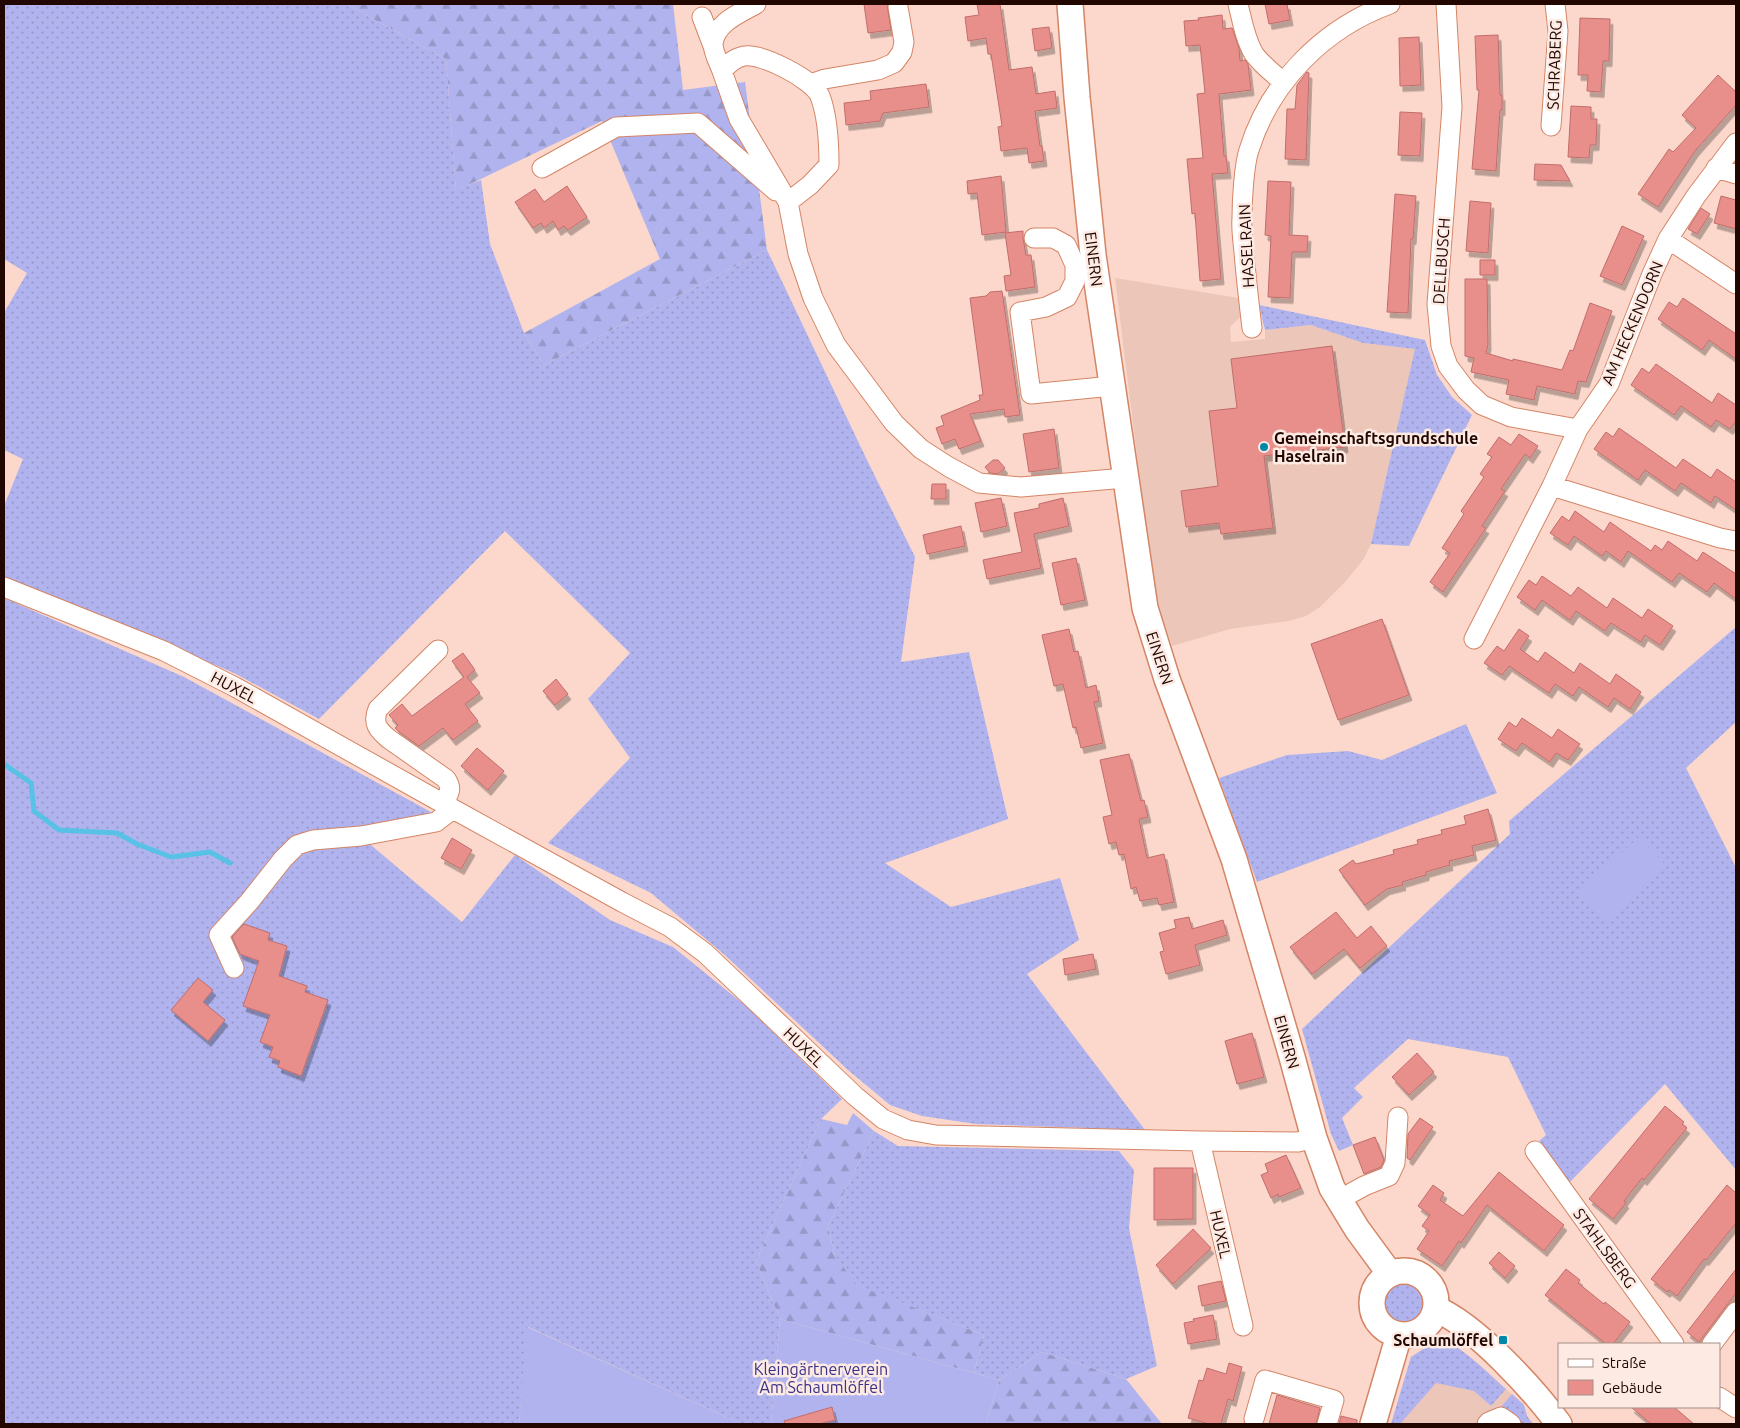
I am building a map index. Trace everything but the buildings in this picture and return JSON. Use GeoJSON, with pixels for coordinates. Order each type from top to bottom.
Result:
{"type":"FeatureCollection","features":[{"type":"Feature","properties":{"kind":"main road","name":"EINERN"},"geometry":{"type":"LineString","coordinates":[[1070,4],[1077,97],[1093,255],[1144,608],[1167,679],[1234,859],[1239,897],[1292,1057],[1314,1138],[1332,1188],[1373,1253],[1390,1274]]}},
{"type":"Feature","properties":{"kind":"main road"},"geometry":{"type":"LineString","coordinates":[[1404,1271],[1417,1274],[1424,1277],[1428,1282],[1435,1295],[1436,1309],[1433,1317],[1423,1330],[1399,1335],[1384,1329],[1374,1316],[1372,1308],[1373,1292],[1383,1278],[1390,1274],[1404,1271]]}},
{"type":"Feature","properties":{"kind":"main road"},"geometry":{"type":"LineString","coordinates":[[1436,1309],[1468,1330],[1492,1351],[1522,1381],[1559,1424]]}},
{"type":"Feature","properties":{"kind":"main road"},"geometry":{"type":"LineString","coordinates":[[1373,1424],[1399,1335]]}},
{"type":"Feature","properties":{"kind":"street"},"geometry":{"type":"LineString","coordinates":[[713,46],[716,33],[725,22],[756,4]]}},
{"type":"Feature","properties":{"kind":"street"},"geometry":{"type":"LineString","coordinates":[[1238,4],[1254,53],[1283,82]]}},
{"type":"Feature","properties":{"kind":"street","name":"HASELRAIN"},"geometry":{"type":"LineString","coordinates":[[1252,328],[1242,220],[1249,151],[1271,100],[1291,72],[1315,48],[1333,35],[1366,14],[1390,4]]}},
{"type":"Feature","properties":{"kind":"street","name":"DELLBUSCH"},"geometry":{"type":"LineString","coordinates":[[1446,4],[1452,107],[1437,304],[1441,346],[1448,366],[1466,390],[1482,405],[1511,417],[1578,429]]}},
{"type":"Feature","properties":{"kind":"street","name":"SCHRABERG"},"geometry":{"type":"LineString","coordinates":[[1552,126],[1558,31],[1556,4]]}},
{"type":"Feature","properties":{"kind":"street"},"geometry":{"type":"LineString","coordinates":[[811,84],[825,79],[878,70],[894,63],[902,52],[904,42],[898,7]]}},
{"type":"Feature","properties":{"kind":"street"},"geometry":{"type":"LineString","coordinates":[[702,17],[739,119],[788,202],[798,254],[814,298],[836,345],[894,423],[921,449],[949,467],[979,482],[1021,487],[1125,478]]}},
{"type":"Feature","properties":{"kind":"street"},"geometry":{"type":"LineString","coordinates":[[722,71],[731,61],[745,56],[765,60],[798,75],[811,84],[820,95],[829,137],[829,165],[810,185],[788,202]]}},
{"type":"Feature","properties":{"kind":"street"},"geometry":{"type":"LineString","coordinates":[[542,168],[616,127],[698,124],[788,202]]}},
{"type":"Feature","properties":{"kind":"street","name":"AM HECKENDORN"},"geometry":{"type":"LineString","coordinates":[[1474,639],[1552,486],[1578,429],[1609,384],[1668,239],[1716,168],[1736,144]]}},
{"type":"Feature","properties":{"kind":"street"},"geometry":{"type":"LineString","coordinates":[[1716,168],[1736,174]]}},
{"type":"Feature","properties":{"kind":"street"},"geometry":{"type":"LineString","coordinates":[[1034,238],[1053,238],[1066,245],[1076,265],[1075,281],[1068,296],[1046,307],[1020,312],[1032,394],[1112,386]]}},
{"type":"Feature","properties":{"kind":"street","name":"AM HECKENDORN"},"geometry":{"type":"LineString","coordinates":[[1668,239],[1736,284]]}},
{"type":"Feature","properties":{"kind":"street"},"geometry":{"type":"LineString","coordinates":[[1552,486],[1720,538],[1736,541]]}},
{"type":"Feature","properties":{"kind":"street","name":"HUXEL"},"geometry":{"type":"LineString","coordinates":[[4,587],[164,651],[235,687],[670,927],[705,952],[855,1096],[883,1118],[908,1130],[936,1135],[1200,1141],[1298,1142],[1314,1138]]}},
{"type":"Feature","properties":{"kind":"street"},"geometry":{"type":"LineString","coordinates":[[234,968],[219,935],[297,845],[313,840],[361,836],[436,822],[448,806],[450,785],[446,779],[389,739],[381,732],[376,724],[375,717],[378,709],[438,650]]}},
{"type":"Feature","properties":{"kind":"street"},"geometry":{"type":"LineString","coordinates":[[1339,1200],[1364,1186],[1389,1176],[1395,1163],[1398,1117]]}},
{"type":"Feature","properties":{"kind":"street","name":"HUXEL"},"geometry":{"type":"LineString","coordinates":[[1200,1141],[1243,1326]]}},
{"type":"Feature","properties":{"kind":"street","name":"STAHLSBERG"},"geometry":{"type":"LineString","coordinates":[[1535,1152],[1673,1343]]}},
{"type":"Feature","properties":{"kind":"street"},"geometry":{"type":"LineString","coordinates":[[1713,1343],[1736,1312]]}},
{"type":"Feature","properties":{"kind":"street"},"geometry":{"type":"LineString","coordinates":[[1254,1419],[1265,1380],[1334,1400],[1327,1424]]}},
{"type":"Feature","properties":{"kind":"street"},"geometry":{"type":"LineString","coordinates":[[1720,1398],[1736,1408]]}},
{"type":"Feature","properties":{"kind":"street"},"geometry":{"type":"LineString","coordinates":[[1488,1423],[1501,1416],[1511,1424]]}},
{"type":"Feature","properties":{"kind":"shaded area","name":"Gemeinschaftsgrundschule Haselrain"},"geometry":{"type":"Polygon","coordinates":[[[1115,278],[1239,298],[1241,316],[1230,327],[1231,342],[1265,339],[1265,330],[1311,325],[1363,343],[1416,349],[1371,544],[1363,560],[1345,582],[1320,607],[1306,616],[1289,621],[1230,629],[1172,646],[1156,597],[1149,553],[1115,278]]]}},
{"type":"Feature","properties":{"kind":"shaded area"},"geometry":{"type":"Polygon","coordinates":[[[1437,1340],[1447,1341],[1464,1353],[1506,1389],[1524,1405],[1527,1416],[1533,1424],[1391,1424],[1411,1357],[1437,1340]]]}},
{"type":"Feature","properties":{"kind":"green space"},"geometry":{"type":"Polygon","coordinates":[[[4,4],[346,4],[446,59],[456,190],[481,180],[490,244],[524,333],[544,365],[767,250],[915,557],[901,662],[969,652],[1008,819],[885,863],[951,907],[1060,878],[1079,940],[1027,974],[1145,1130],[976,1124],[922,1116],[890,1105],[848,1070],[726,956],[651,893],[548,843],[630,758],[588,699],[630,653],[505,531],[319,719],[234,673],[4,577],[4,506],[23,459],[4,450],[4,313],[27,273],[4,259],[4,4]]]}},
{"type":"Feature","properties":{"kind":"green space"},"geometry":{"type":"Polygon","coordinates":[[[346,4],[673,4],[683,90],[745,82],[767,250],[544,365],[524,333],[660,259],[602,121],[456,191],[446,59],[346,4]]]}},
{"type":"Feature","properties":{"kind":"green space"},"geometry":{"type":"Polygon","coordinates":[[[1259,305],[1425,340],[1437,375],[1452,397],[1472,415],[1409,546],[1371,544],[1415,349],[1363,343],[1311,325],[1265,330],[1259,305]]]}},
{"type":"Feature","properties":{"kind":"green space"},"geometry":{"type":"Polygon","coordinates":[[[4,598],[184,677],[451,823],[365,840],[462,922],[515,855],[610,920],[673,947],[746,1006],[842,1099],[821,1119],[756,1261],[780,1319],[771,1424],[742,1424],[528,1327],[519,1424],[4,1424],[4,598]]]}},
{"type":"Feature","properties":{"kind":"green space"},"geometry":{"type":"Polygon","coordinates":[[[1736,627],[1736,722],[1686,768],[1736,868],[1736,1170],[1665,1084],[1569,1183],[1539,1141],[1546,1135],[1508,1057],[1408,1039],[1354,1088],[1363,1097],[1342,1118],[1353,1145],[1339,1151],[1331,1134],[1302,1029],[1510,834],[1509,821],[1736,627]]]}},
{"type":"Feature","properties":{"kind":"green space"},"geometry":{"type":"Polygon","coordinates":[[[1466,724],[1497,793],[1257,882],[1219,778],[1287,755],[1348,751],[1382,760],[1466,724]]]}},
{"type":"Feature","properties":{"kind":"green space"},"geometry":{"type":"Polygon","coordinates":[[[1639,837],[1666,866],[1606,922],[1578,892],[1639,837]]]}},
{"type":"Feature","properties":{"kind":"green space"},"geometry":{"type":"Polygon","coordinates":[[[853,1113],[874,1131],[828,1226],[835,1256],[857,1285],[984,1335],[974,1373],[780,1319],[756,1261],[821,1119],[847,1125],[853,1113]]]}},
{"type":"Feature","properties":{"kind":"green space"},"geometry":{"type":"Polygon","coordinates":[[[874,1131],[898,1146],[1119,1151],[1134,1170],[1129,1228],[1157,1366],[1126,1379],[1042,1352],[999,1380],[974,1373],[984,1335],[856,1285],[835,1256],[828,1226],[874,1131]]]}},
{"type":"Feature","properties":{"kind":"green space"},"geometry":{"type":"Polygon","coordinates":[[[1399,1282],[1407,1282],[1418,1288],[1424,1303],[1418,1318],[1407,1324],[1399,1324],[1388,1318],[1382,1307],[1382,1299],[1388,1288],[1399,1282]]]}},
{"type":"Feature","properties":{"kind":"green space","name":"Kleingärtnerverein Am Schaumlöffel"},"geometry":{"type":"Polygon","coordinates":[[[780,1319],[999,1380],[986,1424],[771,1424],[780,1319]]]}},
{"type":"Feature","properties":{"kind":"green space","name":"Kleingärtnerverein Am Schaumlöffel"},"geometry":{"type":"Polygon","coordinates":[[[527,1327],[742,1424],[519,1424],[527,1327]]]}},
{"type":"Feature","properties":{"kind":"green space"},"geometry":{"type":"Polygon","coordinates":[[[1437,1340],[1445,1341],[1463,1351],[1506,1389],[1491,1406],[1474,1391],[1436,1383],[1400,1424],[1391,1424],[1411,1357],[1437,1340]]]}},
{"type":"Feature","properties":{"kind":"green space"},"geometry":{"type":"Polygon","coordinates":[[[1042,1352],[1126,1379],[1162,1424],[986,1424],[999,1380],[1042,1352]]]}},
{"type":"Feature","properties":{"kind":"green space"},"geometry":{"type":"Polygon","coordinates":[[[1512,1394],[1524,1405],[1527,1416],[1533,1424],[1519,1424],[1501,1407],[1512,1394]]]}},
{"type":"Feature","properties":{"kind":"waterway"},"geometry":{"type":"LineString","coordinates":[[4,764],[31,783],[34,811],[59,830],[117,833],[137,844],[171,857],[210,852],[230,863]]}},
{"type":"Feature","properties":{"kind":"place","name":"Gemeinschaftsgrundschule Haselrain"},"geometry":{"type":"Point","coordinates":[1264,447]}},
{"type":"Feature","properties":{"kind":"place","name":"Schaumlöffel"},"geometry":{"type":"Point","coordinates":[1503,1340]}}]}
